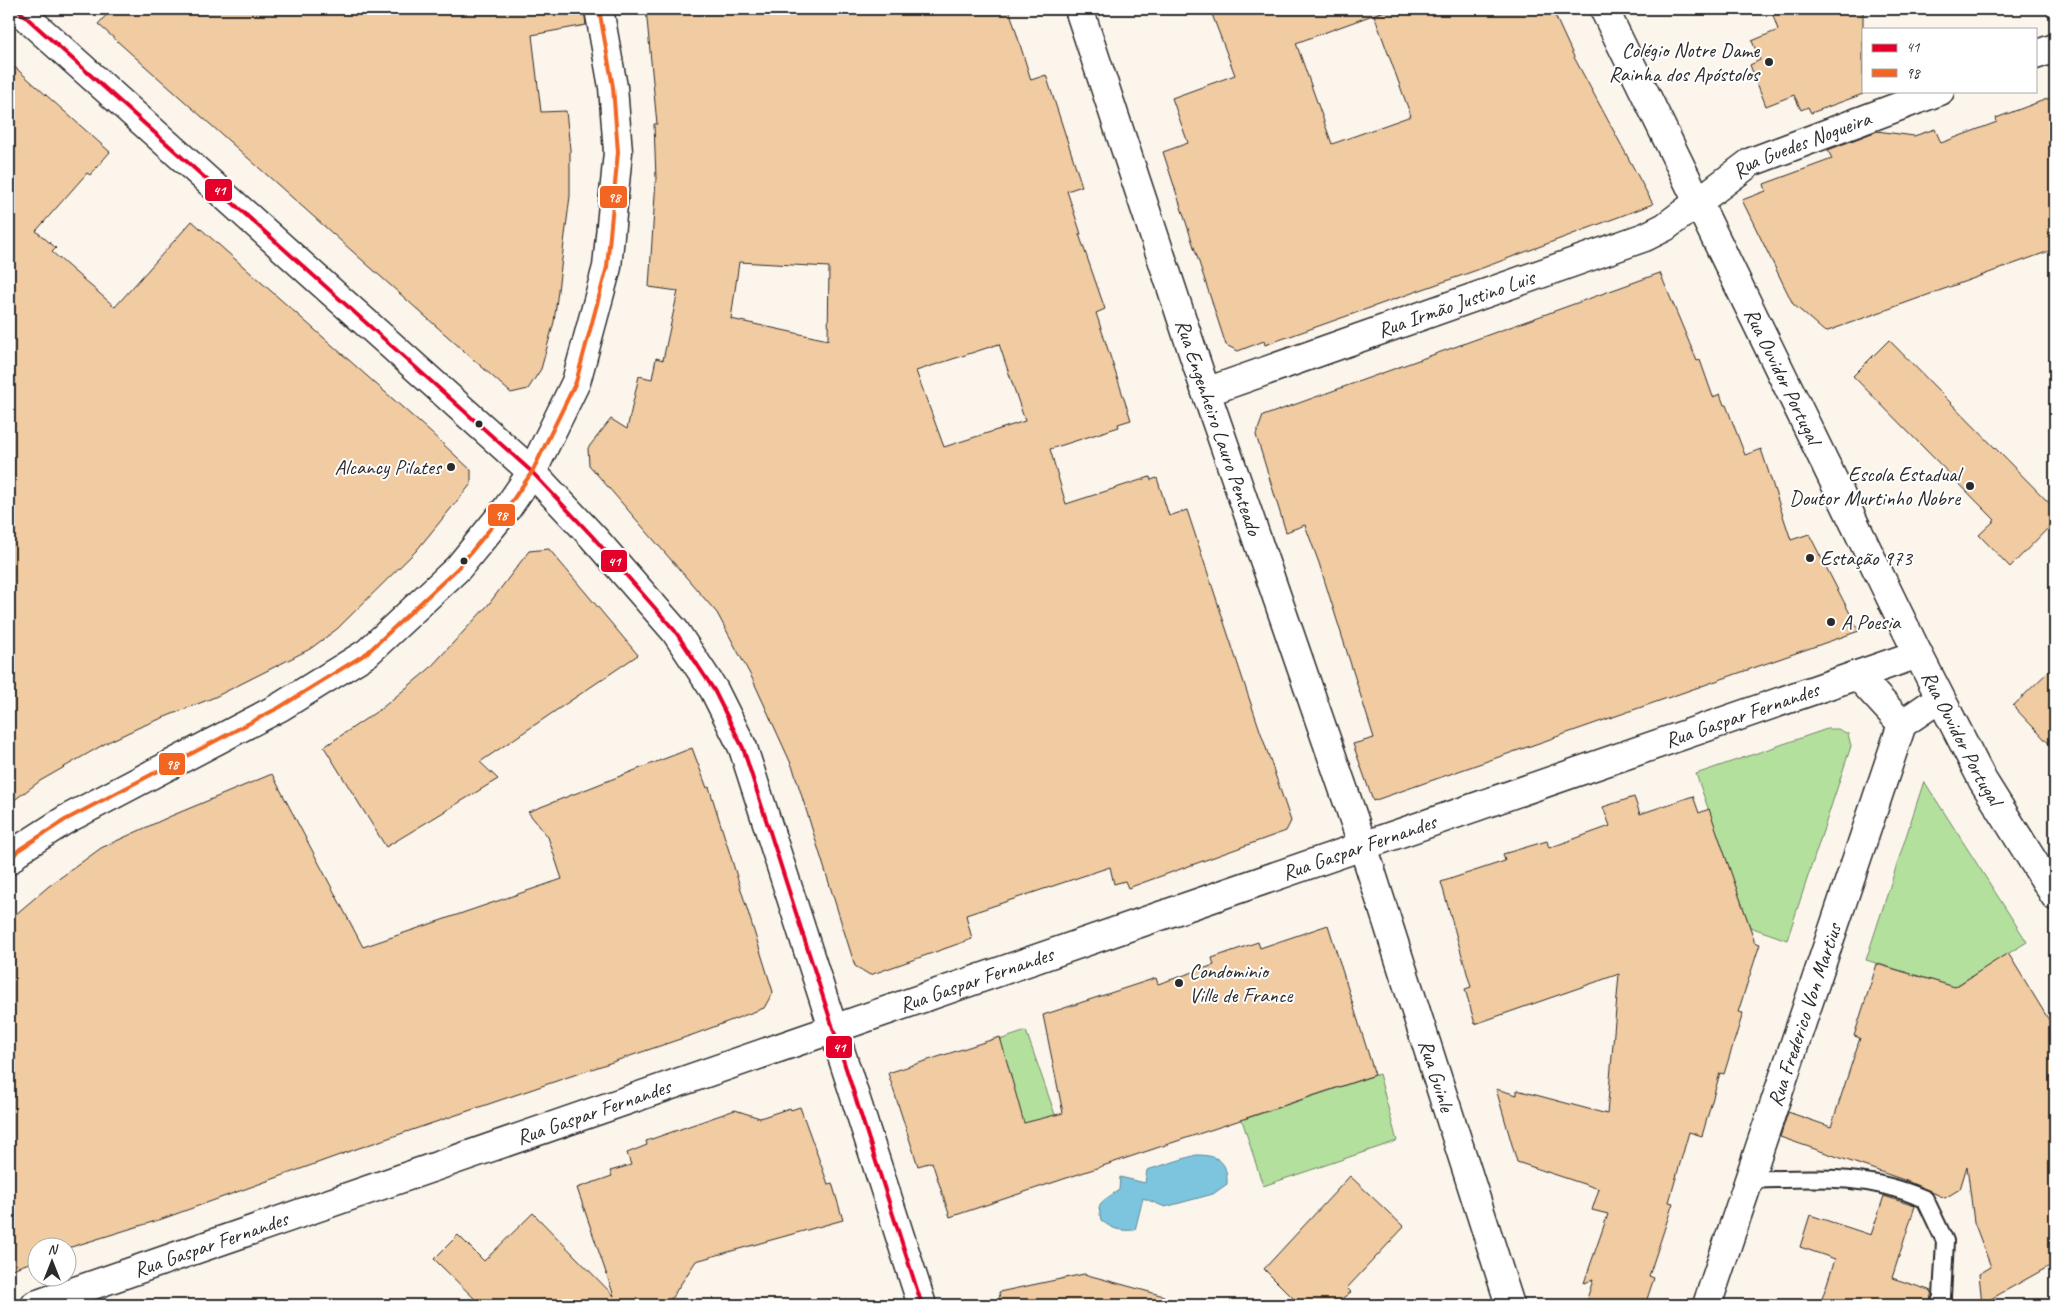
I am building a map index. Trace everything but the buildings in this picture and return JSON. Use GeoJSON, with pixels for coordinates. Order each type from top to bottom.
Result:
{"type":"FeatureCollection","features":[{"type":"Feature","properties":{"kind":"street"},"geometry":{"type":"LineString","coordinates":[[16,9],[532,472],[675,631],[714,690],[743,748],[922,1305]]}},
{"type":"Feature","properties":{"kind":"street"},"geometry":{"type":"LineString","coordinates":[[9,860],[20,848],[65,820],[280,707],[368,653],[458,568],[508,507],[532,472],[576,382],[607,267],[618,152],[613,87],[599,9]]}},
{"type":"Feature","properties":{"kind":"street","name":"Rua Engenheiro Lauro Penteado"},"geometry":{"type":"LineString","coordinates":[[1079,9],[1206,392],[1363,846]]}},
{"type":"Feature","properties":{"kind":"street","name":"Rua Ouvidor Portugal"},"geometry":{"type":"LineString","coordinates":[[1604,9],[1940,698],[1983,781],[2055,896]]}},
{"type":"Feature","properties":{"kind":"street"},"geometry":{"type":"LineString","coordinates":[[2036,55],[2055,48]]}},
{"type":"Feature","properties":{"kind":"street","name":"Rua Guedes Nogueira"},"geometry":{"type":"LineString","coordinates":[[1698,202],[1751,162],[1937,92]]}},
{"type":"Feature","properties":{"kind":"street","name":"Rua Irmão Justino Luis"},"geometry":{"type":"LineString","coordinates":[[1206,392],[1645,237],[1665,226],[1698,202]]}},
{"type":"Feature","properties":{"kind":"street","name":"Rua Gaspar Fernandes"},"geometry":{"type":"LineString","coordinates":[[35,1305],[1918,654]]}},
{"type":"Feature","properties":{"kind":"street"},"geometry":{"type":"LineString","coordinates":[[1858,675],[1902,724],[1940,698]]}},
{"type":"Feature","properties":{"kind":"street","name":"Rua Frederico Von Martius"},"geometry":{"type":"LineString","coordinates":[[1707,1305],[1902,724]]}},
{"type":"Feature","properties":{"kind":"street","name":"Rua Guinle"},"geometry":{"type":"LineString","coordinates":[[1363,846],[1510,1305]]}},
{"type":"Feature","properties":{"kind":"lane"},"geometry":{"type":"LineString","coordinates":[[1749,1180],[1842,1178],[1902,1189],[1926,1199],[1945,1241],[1942,1297],[1939,1305]]}},
{"type":"Feature","properties":{"kind":"green space"},"geometry":{"type":"Polygon","coordinates":[[[1827,729],[1838,729],[1848,734],[1851,746],[1787,940],[1750,927],[1696,774],[1827,729]]]}},
{"type":"Feature","properties":{"kind":"green space"},"geometry":{"type":"Polygon","coordinates":[[[1924,781],[2027,942],[1954,987],[1866,960],[1924,781]]]}},
{"type":"Feature","properties":{"kind":"green space"},"geometry":{"type":"Polygon","coordinates":[[[1026,1031],[1076,1175],[941,1060],[1026,1031]]]}},
{"type":"Feature","properties":{"kind":"green space"},"geometry":{"type":"Polygon","coordinates":[[[1379,1074],[1397,1141],[1263,1186],[1242,1120],[1379,1074]]]}},
{"type":"Feature","properties":{"kind":"water"},"geometry":{"type":"Polygon","coordinates":[[[1196,1155],[1210,1156],[1220,1161],[1226,1170],[1227,1184],[1213,1194],[1165,1207],[1143,1198],[1135,1230],[1117,1229],[1101,1220],[1099,1207],[1104,1200],[1119,1190],[1120,1177],[1145,1183],[1147,1170],[1196,1155]]]}},
{"type":"Feature","properties":{"kind":"transit line","name":"41"},"geometry":{"type":"LineString","coordinates":[[17,9],[532,472],[593,537],[675,631],[714,690],[743,748],[922,1305]]}},
{"type":"Feature","properties":{"kind":"transit line","name":"98"},"geometry":{"type":"LineString","coordinates":[[9,860],[20,849],[65,820],[280,707],[367,653],[458,568],[508,507],[532,472],[576,382],[607,267],[618,152],[613,87],[599,9]]}},
{"type":"Feature","properties":{"kind":"place","name":"Colégio Notre Dame Rainha dos Apóstolos"},"geometry":{"type":"Point","coordinates":[1769,62]}},
{"type":"Feature","properties":{"kind":"place","name":"Alcancy Pilates"},"geometry":{"type":"Point","coordinates":[451,467]}},
{"type":"Feature","properties":{"kind":"place","name":"Escola Estadual Doutor Murtinho Nobre"},"geometry":{"type":"Point","coordinates":[1970,486]}},
{"type":"Feature","properties":{"kind":"place","name":"Estação 973"},"geometry":{"type":"Point","coordinates":[1810,558]}},
{"type":"Feature","properties":{"kind":"place","name":"A Poesia"},"geometry":{"type":"Point","coordinates":[1831,622]}},
{"type":"Feature","properties":{"kind":"place","name":"Condominio Ville de France"},"geometry":{"type":"Point","coordinates":[1179,983]}}]}
